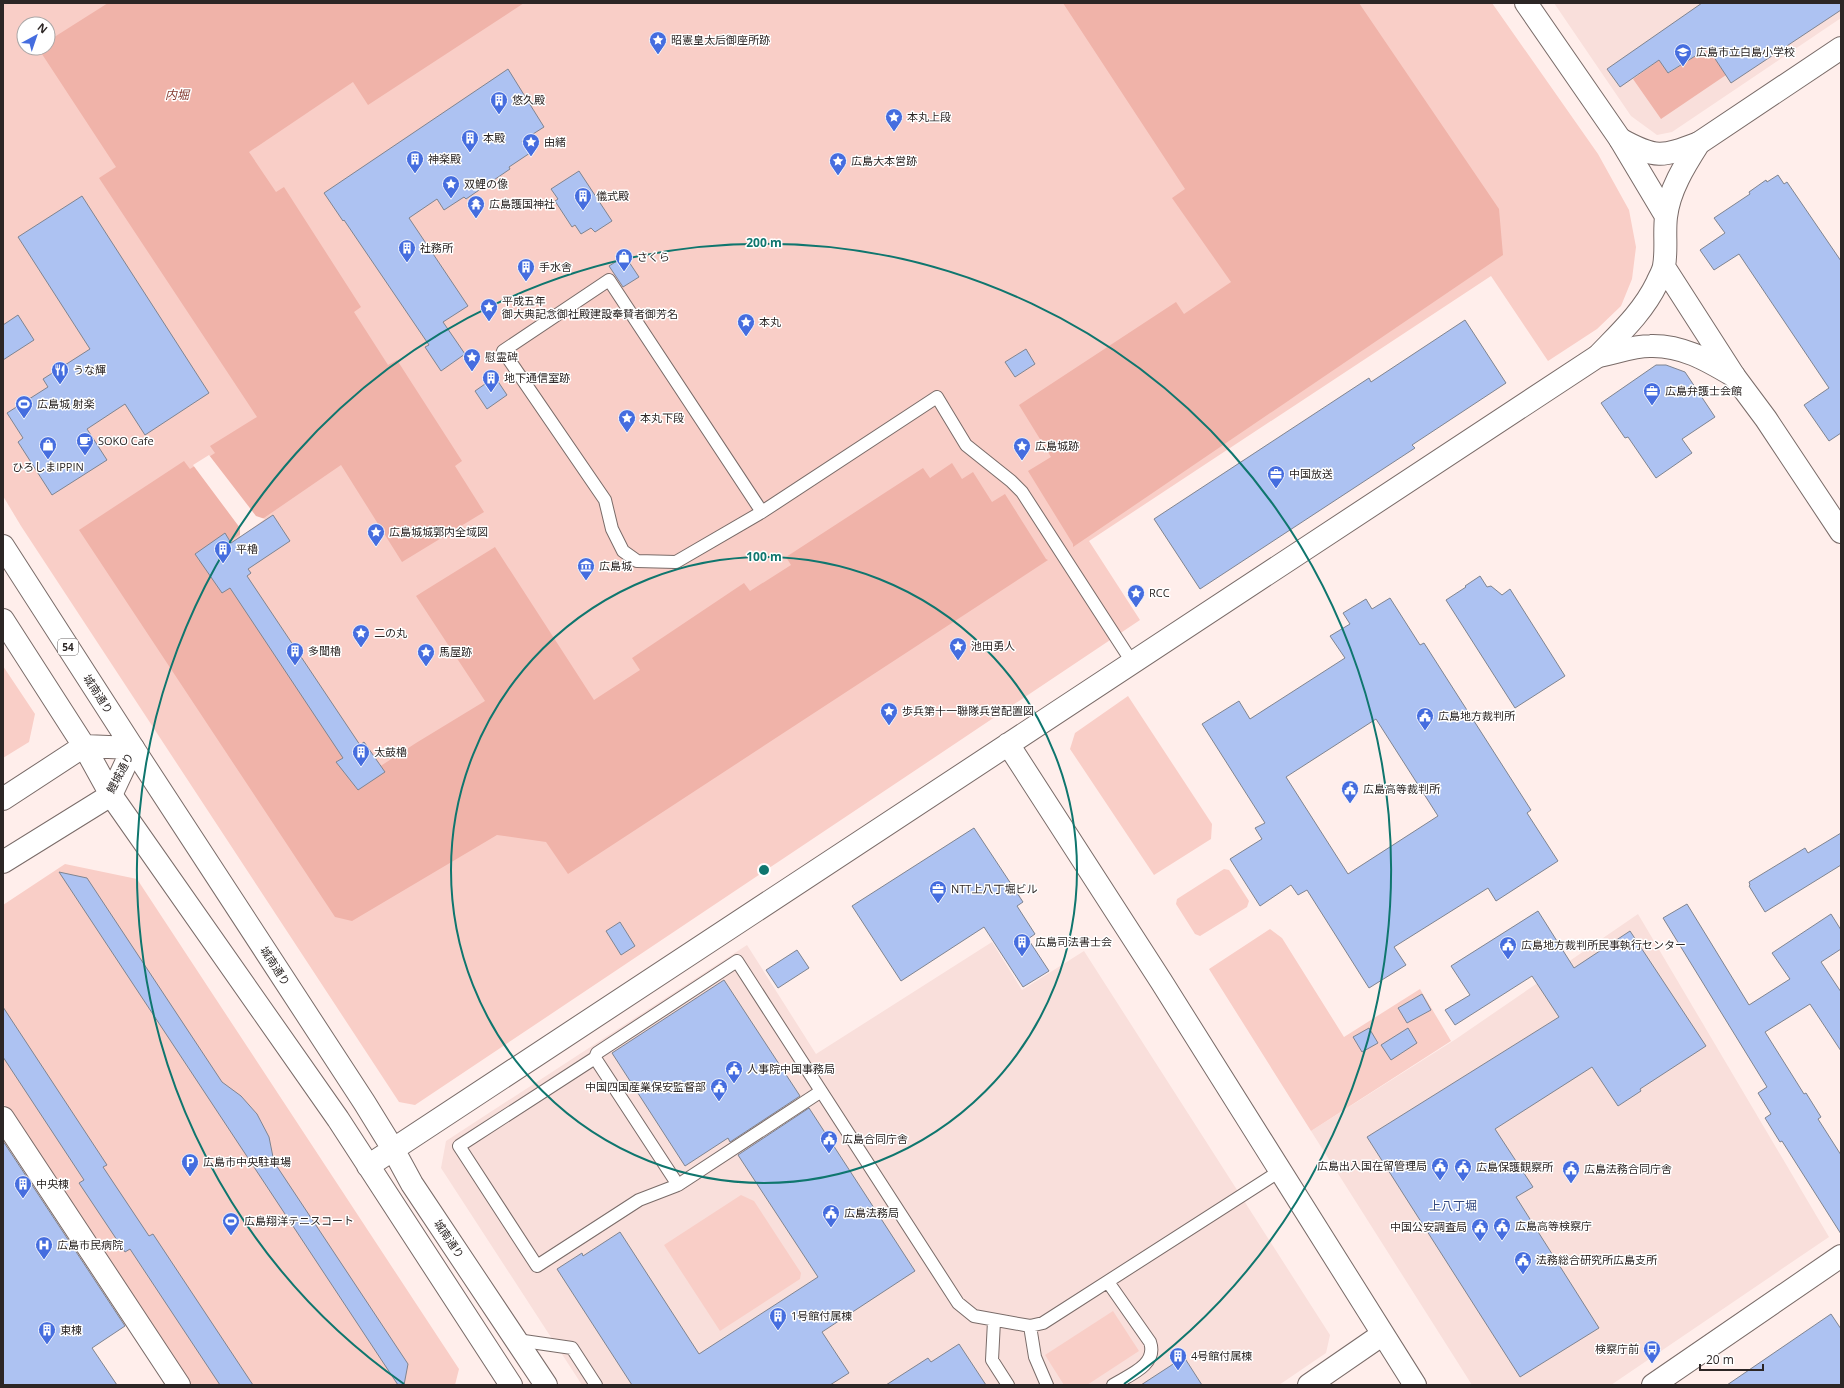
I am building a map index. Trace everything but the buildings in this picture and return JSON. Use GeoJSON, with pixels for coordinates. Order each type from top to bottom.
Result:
{"type":"FeatureCollection","features":[{"type":"Feature","properties":{"kind":"main road"},"geometry":{"type":"LineString","coordinates":[[1526,3],[1620,139],[1666,216]]}},
{"type":"Feature","properties":{"kind":"main road"},"geometry":{"type":"LineString","coordinates":[[1620,139],[1643,152],[1667,155],[1700,143],[1841,48]]}},
{"type":"Feature","properties":{"kind":"main road"},"geometry":{"type":"LineString","coordinates":[[368,1166],[393,1148],[1598,356],[1643,308],[1664,267],[1666,216],[1674,189],[1685,166],[1700,143]]}},
{"type":"Feature","properties":{"kind":"main road"},"geometry":{"type":"LineString","coordinates":[[1664,267],[1734,376],[1766,419],[1841,532]]}},
{"type":"Feature","properties":{"kind":"main road"},"geometry":{"type":"LineString","coordinates":[[1598,356],[1649,346],[1669,347],[1680,349],[1705,358],[1734,376]]}},
{"type":"Feature","properties":{"kind":"main road","name":"城南通り"},"geometry":{"type":"LineString","coordinates":[[3,546],[393,1148],[412,1184],[546,1385]]}},
{"type":"Feature","properties":{"kind":"main road"},"geometry":{"type":"LineString","coordinates":[[3,620],[84,746],[110,795],[333,1113],[507,1384],[534,1365]]}},
{"type":"Feature","properties":{"kind":"main road"},"geometry":{"type":"LineString","coordinates":[[1008,744],[1161,981],[1415,1385]]}},
{"type":"Feature","properties":{"kind":"main road"},"geometry":{"type":"LineString","coordinates":[[3,799],[84,746]]}},
{"type":"Feature","properties":{"kind":"main road","name":"鯉城通り"},"geometry":{"type":"LineString","coordinates":[[3,862],[110,795],[133,748],[84,746]]}},
{"type":"Feature","properties":{"kind":"main road"},"geometry":{"type":"LineString","coordinates":[[3,1118],[179,1385]]}},
{"type":"Feature","properties":{"kind":"main road"},"geometry":{"type":"LineString","coordinates":[[1653,1385],[1840,1260]]}},
{"type":"Feature","properties":{"kind":"main road"},"geometry":{"type":"LineString","coordinates":[[1309,1385],[1383,1334]]}},
{"type":"Feature","properties":{"kind":"lane"},"geometry":{"type":"LineString","coordinates":[[762,512],[609,280],[503,351],[604,500],[616,541],[623,550],[637,561],[676,562],[762,512],[936,397],[966,444],[1022,492],[1132,662]]}},
{"type":"Feature","properties":{"kind":"lane"},"geometry":{"type":"LineString","coordinates":[[820,1092],[678,1185],[639,1200],[537,1266],[459,1146],[595,1058],[597,1053],[737,961],[820,1092],[958,1303],[974,1316],[994,1321],[1030,1326],[1054,1318],[1280,1171]]}},
{"type":"Feature","properties":{"kind":"lane"},"geometry":{"type":"LineString","coordinates":[[595,1058],[678,1185]]}},
{"type":"Feature","properties":{"kind":"lane"},"geometry":{"type":"LineString","coordinates":[[1108,1282],[1150,1342],[1153,1350],[1151,1358],[1146,1364],[1113,1385]]}},
{"type":"Feature","properties":{"kind":"lane"},"geometry":{"type":"LineString","coordinates":[[994,1321],[992,1360],[1008,1385]]}},
{"type":"Feature","properties":{"kind":"lane"},"geometry":{"type":"LineString","coordinates":[[1030,1326],[1035,1357],[1047,1385]]}},
{"type":"Feature","properties":{"kind":"lane"},"geometry":{"type":"LineString","coordinates":[[517,1340],[572,1348],[596,1385]]}},
{"type":"Feature","properties":{"kind":"shaded area","name":"広島城"},"geometry":{"type":"Polygon","coordinates":[[[3,3],[1492,3],[1598,154],[1629,210],[1636,247],[1632,279],[1621,306],[1597,329],[1548,361],[1491,276],[1089,541],[1140,620],[415,1105],[399,1102],[21,526],[3,496],[3,3]]]}},
{"type":"Feature","properties":{"kind":"shaded area","name":"広島市立白島小学校"},"geometry":{"type":"Polygon","coordinates":[[[1554,3],[1841,3],[1841,18],[1672,132],[1657,135],[1631,116],[1554,3]]]}},
{"type":"Feature","properties":{"kind":"shaded area"},"geometry":{"type":"Polygon","coordinates":[[[3,666],[35,714],[29,742],[3,758],[3,666]]]}},
{"type":"Feature","properties":{"kind":"shaded area"},"geometry":{"type":"Polygon","coordinates":[[[1128,696],[1212,824],[1211,839],[1154,875],[1070,749],[1075,733],[1128,696]]]}},
{"type":"Feature","properties":{"kind":"shaded area","name":"広島翔洋テニスコート"},"geometry":{"type":"Polygon","coordinates":[[[65,864],[137,879],[459,1369],[455,1385],[189,1385],[3,1103],[3,905],[65,864]]]}},
{"type":"Feature","properties":{"kind":"shaded area"},"geometry":{"type":"Polygon","coordinates":[[[1224,869],[1229,870],[1249,901],[1247,907],[1200,936],[1195,934],[1176,904],[1177,899],[1224,869]]]}},
{"type":"Feature","properties":{"kind":"shaded area","name":"広島法務合同庁舎"},"geometry":{"type":"Polygon","coordinates":[[[1638,914],[1829,1237],[1611,1385],[1472,1385],[1311,1131],[1456,1039],[1638,914]]]}},
{"type":"Feature","properties":{"kind":"shaded area"},"geometry":{"type":"Polygon","coordinates":[[[1270,929],[1282,938],[1344,1037],[1420,989],[1451,1041],[1311,1131],[1209,969],[1270,929]]]}},
{"type":"Feature","properties":{"kind":"shaded area","name":"広島合同庁舎"},"geometry":{"type":"Polygon","coordinates":[[[992,942],[1022,990],[1084,951],[1330,1335],[1326,1353],[1279,1385],[582,1385],[441,1168],[446,1141],[747,945],[816,1054],[992,942]]]}},
{"type":"Feature","properties":{"kind":"shaded area"},"geometry":{"type":"Polygon","coordinates":[[[741,1195],[754,1201],[801,1273],[800,1279],[720,1331],[664,1245],[741,1195]]]}},
{"type":"Feature","properties":{"kind":"shaded area"},"geometry":{"type":"Polygon","coordinates":[[[1113,1311],[1139,1351],[1087,1385],[1064,1385],[1045,1355],[1113,1311]]]}},
{"type":"Feature","properties":{"kind":"water","name":"内堀"},"geometry":{"type":"Polygon","coordinates":[[[108,3],[524,3],[368,105],[353,82],[249,152],[276,192],[284,187],[361,307],[354,312],[388,365],[397,360],[462,461],[455,466],[484,512],[402,562],[341,465],[229,542],[230,585],[345,759],[379,767],[485,701],[416,596],[495,547],[594,700],[640,670],[632,658],[744,583],[750,591],[791,565],[786,557],[923,468],[930,478],[952,463],[962,479],[973,472],[992,502],[1005,494],[1048,560],[568,874],[546,842],[497,835],[352,921],[335,917],[79,530],[184,461],[190,469],[215,453],[210,446],[257,417],[99,178],[116,167],[43,56],[56,56],[56,36],[108,3]]]}},
{"type":"Feature","properties":{"kind":"water"},"geometry":{"type":"Polygon","coordinates":[[[1063,3],[1359,3],[1499,209],[1503,255],[1073,547],[1073,544],[1028,471],[1051,457],[1019,405],[1176,302],[1184,314],[1231,282],[1172,198],[1185,189],[1063,3]]]}},
{"type":"Feature","properties":{"kind":"water"},"geometry":{"type":"Polygon","coordinates":[[[1708,48],[1726,75],[1661,119],[1633,79],[1659,60],[1669,73],[1708,48]]]}},
{"type":"Feature","properties":{"kind":"pier"},"geometry":{"type":"Polygon","coordinates":[[[209,455],[256,516],[265,519],[240,537],[240,528],[193,465],[209,455]]]}},
{"type":"Feature","properties":{"kind":"place","name":"昭憲皇太后御座所跡"},"geometry":{"type":"Point","coordinates":[658,55]}},
{"type":"Feature","properties":{"kind":"place","name":"広島市立白島小学校"},"geometry":{"type":"Point","coordinates":[1683,67]}},
{"type":"Feature","properties":{"kind":"place","name":"悠久殿"},"geometry":{"type":"Point","coordinates":[499,115]}},
{"type":"Feature","properties":{"kind":"place","name":"本丸上段"},"geometry":{"type":"Point","coordinates":[894,132]}},
{"type":"Feature","properties":{"kind":"place","name":"本殿"},"geometry":{"type":"Point","coordinates":[470,153]}},
{"type":"Feature","properties":{"kind":"place","name":"由緒"},"geometry":{"type":"Point","coordinates":[531,157]}},
{"type":"Feature","properties":{"kind":"place","name":"神楽殿"},"geometry":{"type":"Point","coordinates":[415,174]}},
{"type":"Feature","properties":{"kind":"place","name":"広島大本営跡"},"geometry":{"type":"Point","coordinates":[838,176]}},
{"type":"Feature","properties":{"kind":"place","name":"双鯉の像"},"geometry":{"type":"Point","coordinates":[451,199]}},
{"type":"Feature","properties":{"kind":"place","name":"儀式殿"},"geometry":{"type":"Point","coordinates":[583,211]}},
{"type":"Feature","properties":{"kind":"place","name":"広島護国神社"},"geometry":{"type":"Point","coordinates":[476,219]}},
{"type":"Feature","properties":{"kind":"place","name":"社務所"},"geometry":{"type":"Point","coordinates":[407,263]}},
{"type":"Feature","properties":{"kind":"place","name":"さくら"},"geometry":{"type":"Point","coordinates":[624,272]}},
{"type":"Feature","properties":{"kind":"place","name":"手水舎"},"geometry":{"type":"Point","coordinates":[526,282]}},
{"type":"Feature","properties":{"kind":"place","name":"平成五年 御大典記念御社殿建設奉賛者御芳名"},"geometry":{"type":"Point","coordinates":[489,322]}},
{"type":"Feature","properties":{"kind":"place","name":"本丸"},"geometry":{"type":"Point","coordinates":[746,337]}},
{"type":"Feature","properties":{"kind":"place","name":"慰霊碑"},"geometry":{"type":"Point","coordinates":[472,372]}},
{"type":"Feature","properties":{"kind":"place","name":"うな輝"},"geometry":{"type":"Point","coordinates":[60,385]}},
{"type":"Feature","properties":{"kind":"place","name":"地下通信室跡"},"geometry":{"type":"Point","coordinates":[491,393]}},
{"type":"Feature","properties":{"kind":"place","name":"広島弁護士会館"},"geometry":{"type":"Point","coordinates":[1652,406]}},
{"type":"Feature","properties":{"kind":"place","name":"広島城 射楽"},"geometry":{"type":"Point","coordinates":[24,419]}},
{"type":"Feature","properties":{"kind":"place","name":"本丸下段"},"geometry":{"type":"Point","coordinates":[627,433]}},
{"type":"Feature","properties":{"kind":"place","name":"SOKO Cafe"},"geometry":{"type":"Point","coordinates":[85,456]}},
{"type":"Feature","properties":{"kind":"place","name":"ひろしまIPPIN"},"geometry":{"type":"Point","coordinates":[48,460]}},
{"type":"Feature","properties":{"kind":"place","name":"広島城跡"},"geometry":{"type":"Point","coordinates":[1022,461]}},
{"type":"Feature","properties":{"kind":"place","name":"中国放送"},"geometry":{"type":"Point","coordinates":[1276,489]}},
{"type":"Feature","properties":{"kind":"place","name":"広島城城郭内全域図"},"geometry":{"type":"Point","coordinates":[376,547]}},
{"type":"Feature","properties":{"kind":"place","name":"平櫓"},"geometry":{"type":"Point","coordinates":[223,564]}},
{"type":"Feature","properties":{"kind":"place","name":"広島城"},"geometry":{"type":"Point","coordinates":[586,581]}},
{"type":"Feature","properties":{"kind":"place","name":"RCC"},"geometry":{"type":"Point","coordinates":[1136,608]}},
{"type":"Feature","properties":{"kind":"place","name":"二の丸"},"geometry":{"type":"Point","coordinates":[361,648]}},
{"type":"Feature","properties":{"kind":"place","name":"池田勇人"},"geometry":{"type":"Point","coordinates":[958,661]}},
{"type":"Feature","properties":{"kind":"place","name":"多聞櫓"},"geometry":{"type":"Point","coordinates":[295,666]}},
{"type":"Feature","properties":{"kind":"place","name":"馬屋跡"},"geometry":{"type":"Point","coordinates":[426,667]}},
{"type":"Feature","properties":{"kind":"place","name":"歩兵第十一聯隊兵営配置図"},"geometry":{"type":"Point","coordinates":[889,726]}},
{"type":"Feature","properties":{"kind":"place","name":"広島地方裁判所"},"geometry":{"type":"Point","coordinates":[1425,731]}},
{"type":"Feature","properties":{"kind":"place","name":"太鼓櫓"},"geometry":{"type":"Point","coordinates":[361,767]}},
{"type":"Feature","properties":{"kind":"place","name":"広島高等裁判所"},"geometry":{"type":"Point","coordinates":[1350,804]}},
{"type":"Feature","properties":{"kind":"place","name":"NTT上八丁堀ビル"},"geometry":{"type":"Point","coordinates":[938,904]}},
{"type":"Feature","properties":{"kind":"place","name":"広島司法書士会"},"geometry":{"type":"Point","coordinates":[1022,957]}},
{"type":"Feature","properties":{"kind":"place","name":"広島地方裁判所民事執行センター"},"geometry":{"type":"Point","coordinates":[1508,960]}},
{"type":"Feature","properties":{"kind":"place","name":"人事院中国事務局"},"geometry":{"type":"Point","coordinates":[734,1084]}},
{"type":"Feature","properties":{"kind":"place","name":"中国四国産業保安監督部"},"geometry":{"type":"Point","coordinates":[719,1102]}},
{"type":"Feature","properties":{"kind":"place","name":"広島合同庁舎"},"geometry":{"type":"Point","coordinates":[829,1154]}},
{"type":"Feature","properties":{"kind":"place","name":"広島市中央駐車場"},"geometry":{"type":"Point","coordinates":[190,1177]}},
{"type":"Feature","properties":{"kind":"place","name":"広島出入国在留管理局"},"geometry":{"type":"Point","coordinates":[1440,1181]}},
{"type":"Feature","properties":{"kind":"place","name":"広島保護観察所"},"geometry":{"type":"Point","coordinates":[1463,1182]}},
{"type":"Feature","properties":{"kind":"place","name":"広島法務合同庁舎"},"geometry":{"type":"Point","coordinates":[1571,1184]}},
{"type":"Feature","properties":{"kind":"place","name":"中央棟"},"geometry":{"type":"Point","coordinates":[23,1199]}},
{"type":"Feature","properties":{"kind":"place","name":"広島法務局"},"geometry":{"type":"Point","coordinates":[831,1228]}},
{"type":"Feature","properties":{"kind":"place","name":"広島翔洋テニスコート"},"geometry":{"type":"Point","coordinates":[231,1236]}},
{"type":"Feature","properties":{"kind":"place","name":"広島高等検察庁"},"geometry":{"type":"Point","coordinates":[1502,1241]}},
{"type":"Feature","properties":{"kind":"place","name":"中国公安調査局"},"geometry":{"type":"Point","coordinates":[1480,1242]}},
{"type":"Feature","properties":{"kind":"place","name":"広島市民病院"},"geometry":{"type":"Point","coordinates":[44,1260]}},
{"type":"Feature","properties":{"kind":"place","name":"法務総合研究所広島支所"},"geometry":{"type":"Point","coordinates":[1523,1275]}},
{"type":"Feature","properties":{"kind":"place","name":"1号館付属棟"},"geometry":{"type":"Point","coordinates":[778,1331]}},
{"type":"Feature","properties":{"kind":"place","name":"東棟"},"geometry":{"type":"Point","coordinates":[47,1345]}},
{"type":"Feature","properties":{"kind":"place","name":"検察庁前"},"geometry":{"type":"Point","coordinates":[1652,1364]}},
{"type":"Feature","properties":{"kind":"place","name":"4号館付属棟"},"geometry":{"type":"Point","coordinates":[1178,1371]}},
{"type":"Feature","properties":{"kind":"district","name":"上八丁堀"},"geometry":{"type":"Point","coordinates":[1453,1206]}}]}
